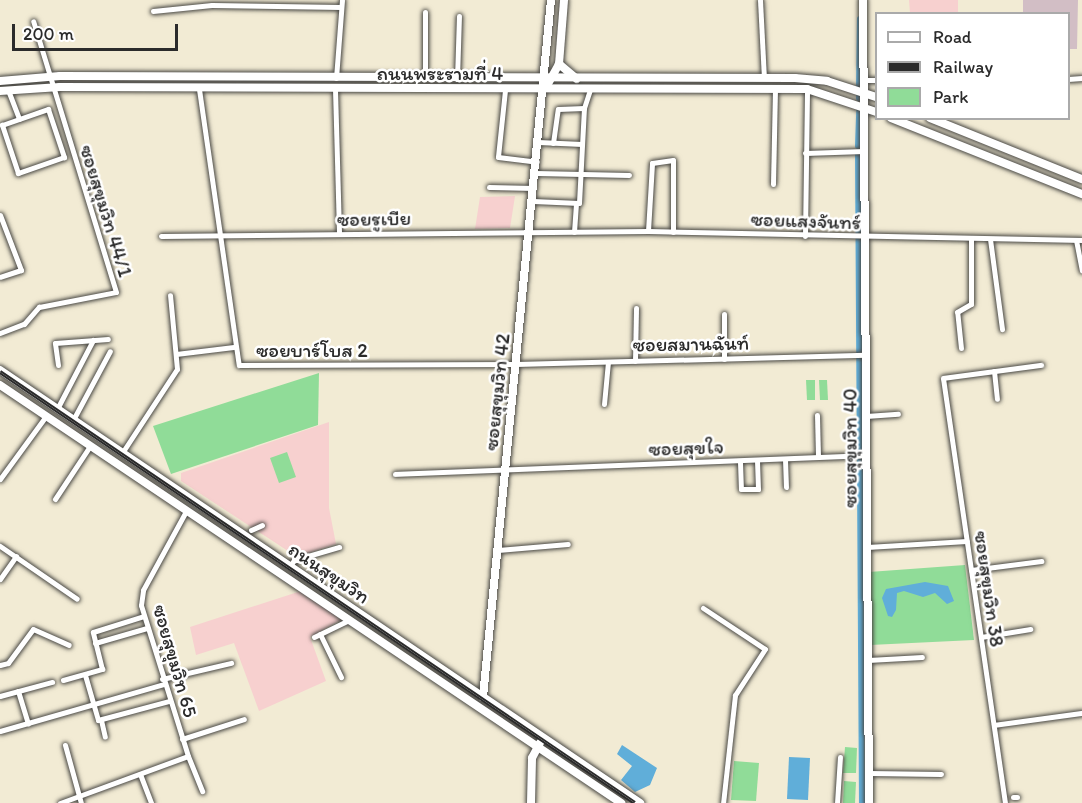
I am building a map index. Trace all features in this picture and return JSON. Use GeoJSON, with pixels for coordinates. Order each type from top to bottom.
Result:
{"type":"FeatureCollection","features":[{"type":"Feature","properties":{"kind":"main road"},"geometry":{"type":"LineString","coordinates":[[559,64],[579,80]]}},
{"type":"Feature","properties":{"kind":"main road","name":"ถนนพระรามที่ 4"},"geometry":{"type":"LineString","coordinates":[[0,81],[47,76],[579,80],[764,78],[827,81],[875,97]]}},
{"type":"Feature","properties":{"kind":"main road"},"geometry":{"type":"LineString","coordinates":[[335,89],[336,78]]}},
{"type":"Feature","properties":{"kind":"main road","name":"ถนนพระรามที่ 4"},"geometry":{"type":"LineString","coordinates":[[4,91],[50,87],[807,89],[875,112]]}},
{"type":"Feature","properties":{"kind":"main road"},"geometry":{"type":"LineString","coordinates":[[896,120],[1082,194]]}},
{"type":"Feature","properties":{"kind":"main road"},"geometry":{"type":"LineString","coordinates":[[935,120],[1082,179]]}},
{"type":"Feature","properties":{"kind":"main road","name":"ถนนสุขุมวิท"},"geometry":{"type":"LineString","coordinates":[[0,370],[640,803]]}},
{"type":"Feature","properties":{"kind":"main road","name":"ถนนสุขุมวิท"},"geometry":{"type":"LineString","coordinates":[[0,385],[621,803]]}},
{"type":"Feature","properties":{"kind":"main road"},"geometry":{"type":"LineString","coordinates":[[46,416],[57,409]]}},
{"type":"Feature","properties":{"kind":"main road"},"geometry":{"type":"LineString","coordinates":[[310,594],[317,584]]}},
{"type":"Feature","properties":{"kind":"main road"},"geometry":{"type":"LineString","coordinates":[[477,706],[483,697]]}},
{"type":"Feature","properties":{"kind":"main road"},"geometry":{"type":"LineString","coordinates":[[531,803],[532,758],[537,746],[545,738]]}},
{"type":"Feature","properties":{"kind":"street"},"geometry":{"type":"LineString","coordinates":[[336,78],[342,0]]}},
{"type":"Feature","properties":{"kind":"street","name":"ซอยสุขุมวิท 42"},"geometry":{"type":"LineString","coordinates":[[483,697],[543,90],[548,79],[551,0]]}},
{"type":"Feature","properties":{"kind":"street"},"geometry":{"type":"LineString","coordinates":[[548,79],[559,64],[564,0]]}},
{"type":"Feature","properties":{"kind":"street"},"geometry":{"type":"LineString","coordinates":[[760,0],[764,78]]}},
{"type":"Feature","properties":{"kind":"street","name":"ซอยสุขุมวิท 40"},"geometry":{"type":"LineString","coordinates":[[863,0],[866,416],[862,455],[867,547],[870,803]]}},
{"type":"Feature","properties":{"kind":"street"},"geometry":{"type":"LineString","coordinates":[[153,11],[210,3],[276,3],[341,7]]}},
{"type":"Feature","properties":{"kind":"street"},"geometry":{"type":"LineString","coordinates":[[425,12],[425,78]]}},
{"type":"Feature","properties":{"kind":"street"},"geometry":{"type":"LineString","coordinates":[[458,79],[459,16]]}},
{"type":"Feature","properties":{"kind":"street"},"geometry":{"type":"LineString","coordinates":[[33,21],[50,87]]}},
{"type":"Feature","properties":{"kind":"street"},"geometry":{"type":"LineString","coordinates":[[863,80],[875,80]]}},
{"type":"Feature","properties":{"kind":"street","name":"ซอยสุขุมวิท 44/1"},"geometry":{"type":"LineString","coordinates":[[0,333],[24,324],[39,307],[116,292],[50,87]]}},
{"type":"Feature","properties":{"kind":"street","name":"ซอยบาร์โบส 2"},"geometry":{"type":"LineString","coordinates":[[199,89],[234,347],[239,365],[516,364]]}},
{"type":"Feature","properties":{"kind":"street"},"geometry":{"type":"LineString","coordinates":[[335,89],[339,234]]}},
{"type":"Feature","properties":{"kind":"street"},"geometry":{"type":"LineString","coordinates":[[773,184],[776,89]]}},
{"type":"Feature","properties":{"kind":"street"},"geometry":{"type":"LineString","coordinates":[[805,236],[807,89]]}},
{"type":"Feature","properties":{"kind":"street"},"geometry":{"type":"LineString","coordinates":[[505,90],[498,157],[537,162]]}},
{"type":"Feature","properties":{"kind":"street"},"geometry":{"type":"LineString","coordinates":[[574,232],[576,203],[579,203],[584,108],[590,90]]}},
{"type":"Feature","properties":{"kind":"street"},"geometry":{"type":"LineString","coordinates":[[4,91],[19,119]]}},
{"type":"Feature","properties":{"kind":"street"},"geometry":{"type":"LineString","coordinates":[[553,143],[559,108],[584,108]]}},
{"type":"Feature","properties":{"kind":"street"},"geometry":{"type":"LineString","coordinates":[[48,109],[64,157],[18,173],[2,125],[19,119],[48,109]]}},
{"type":"Feature","properties":{"kind":"street"},"geometry":{"type":"LineString","coordinates":[[538,142],[582,144]]}},
{"type":"Feature","properties":{"kind":"street"},"geometry":{"type":"LineString","coordinates":[[805,153],[864,151]]}},
{"type":"Feature","properties":{"kind":"street"},"geometry":{"type":"LineString","coordinates":[[648,231],[653,161],[673,160],[673,232]]}},
{"type":"Feature","properties":{"kind":"street"},"geometry":{"type":"LineString","coordinates":[[536,173],[629,175]]}},
{"type":"Feature","properties":{"kind":"street"},"geometry":{"type":"LineString","coordinates":[[489,187],[534,188]]}},
{"type":"Feature","properties":{"kind":"street"},"geometry":{"type":"LineString","coordinates":[[533,201],[576,203]]}},
{"type":"Feature","properties":{"kind":"street"},"geometry":{"type":"LineString","coordinates":[[0,215],[20,271],[0,277]]}},
{"type":"Feature","properties":{"kind":"street","name":"ซอยแสงจันทร์"},"geometry":{"type":"LineString","coordinates":[[530,232],[648,231],[866,238],[1079,240]]}},
{"type":"Feature","properties":{"kind":"street","name":"ซอยรูเบีย"},"geometry":{"type":"LineString","coordinates":[[161,236],[530,232]]}},
{"type":"Feature","properties":{"kind":"street"},"geometry":{"type":"LineString","coordinates":[[961,348],[957,312],[971,304],[971,239]]}},
{"type":"Feature","properties":{"kind":"street"},"geometry":{"type":"LineString","coordinates":[[990,239],[1002,329]]}},
{"type":"Feature","properties":{"kind":"street"},"geometry":{"type":"LineString","coordinates":[[1079,240],[1082,270]]}},
{"type":"Feature","properties":{"kind":"street"},"geometry":{"type":"LineString","coordinates":[[122,453],[176,371],[170,295]]}},
{"type":"Feature","properties":{"kind":"street"},"geometry":{"type":"LineString","coordinates":[[634,361],[636,308]]}},
{"type":"Feature","properties":{"kind":"street"},"geometry":{"type":"LineString","coordinates":[[724,314],[724,358]]}},
{"type":"Feature","properties":{"kind":"street"},"geometry":{"type":"LineString","coordinates":[[58,365],[55,343],[108,339]]}},
{"type":"Feature","properties":{"kind":"street"},"geometry":{"type":"LineString","coordinates":[[57,409],[93,340]]}},
{"type":"Feature","properties":{"kind":"street"},"geometry":{"type":"LineString","coordinates":[[176,354],[234,347]]}},
{"type":"Feature","properties":{"kind":"street"},"geometry":{"type":"LineString","coordinates":[[73,420],[110,351]]}},
{"type":"Feature","properties":{"kind":"street","name":"ซอยสมานฉันท์"},"geometry":{"type":"LineString","coordinates":[[516,364],[864,355]]}},
{"type":"Feature","properties":{"kind":"street"},"geometry":{"type":"LineString","coordinates":[[604,404],[608,362]]}},
{"type":"Feature","properties":{"kind":"street"},"geometry":{"type":"LineString","coordinates":[[997,399],[994,371],[1041,365]]}},
{"type":"Feature","properties":{"kind":"street","name":"ซอยสุขุมวิท 38"},"geometry":{"type":"LineString","coordinates":[[994,371],[943,378],[1005,803]]}},
{"type":"Feature","properties":{"kind":"street"},"geometry":{"type":"LineString","coordinates":[[866,416],[898,414]]}},
{"type":"Feature","properties":{"kind":"street"},"geometry":{"type":"LineString","coordinates":[[816,415],[818,457]]}},
{"type":"Feature","properties":{"kind":"street"},"geometry":{"type":"LineString","coordinates":[[0,479],[46,416]]}},
{"type":"Feature","properties":{"kind":"street"},"geometry":{"type":"LineString","coordinates":[[55,499],[90,446]]}},
{"type":"Feature","properties":{"kind":"street","name":"ซอยสุขใจ"},"geometry":{"type":"LineString","coordinates":[[395,474],[740,462],[862,455]]}},
{"type":"Feature","properties":{"kind":"street"},"geometry":{"type":"LineString","coordinates":[[784,459],[786,487]]}},
{"type":"Feature","properties":{"kind":"street"},"geometry":{"type":"LineString","coordinates":[[740,462],[741,489],[758,489],[757,461]]}},
{"type":"Feature","properties":{"kind":"street","name":"ซอยสุขุมวิท 65"},"geometry":{"type":"LineString","coordinates":[[186,511],[143,590],[144,616],[169,701],[202,791]]}},
{"type":"Feature","properties":{"kind":"street"},"geometry":{"type":"LineString","coordinates":[[251,530],[262,525]]}},
{"type":"Feature","properties":{"kind":"street"},"geometry":{"type":"LineString","coordinates":[[867,547],[967,541]]}},
{"type":"Feature","properties":{"kind":"street"},"geometry":{"type":"LineString","coordinates":[[498,550],[568,544]]}},
{"type":"Feature","properties":{"kind":"street"},"geometry":{"type":"LineString","coordinates":[[0,546],[77,599]]}},
{"type":"Feature","properties":{"kind":"street"},"geometry":{"type":"LineString","coordinates":[[290,566],[294,560],[339,547]]}},
{"type":"Feature","properties":{"kind":"street"},"geometry":{"type":"LineString","coordinates":[[0,579],[16,556]]}},
{"type":"Feature","properties":{"kind":"street"},"geometry":{"type":"LineString","coordinates":[[971,570],[1041,561]]}},
{"type":"Feature","properties":{"kind":"street"},"geometry":{"type":"LineString","coordinates":[[703,608],[765,649],[735,695],[723,803]]}},
{"type":"Feature","properties":{"kind":"street"},"geometry":{"type":"LineString","coordinates":[[63,680],[85,675],[102,667],[94,631],[144,616]]}},
{"type":"Feature","properties":{"kind":"street"},"geometry":{"type":"LineString","coordinates":[[314,637],[348,620]]}},
{"type":"Feature","properties":{"kind":"street"},"geometry":{"type":"LineString","coordinates":[[95,643],[147,628]]}},
{"type":"Feature","properties":{"kind":"street"},"geometry":{"type":"LineString","coordinates":[[0,665],[6,665],[33,629],[69,645]]}},
{"type":"Feature","properties":{"kind":"street"},"geometry":{"type":"LineString","coordinates":[[981,637],[1030,629]]}},
{"type":"Feature","properties":{"kind":"street"},"geometry":{"type":"LineString","coordinates":[[320,634],[341,677]]}},
{"type":"Feature","properties":{"kind":"street"},"geometry":{"type":"LineString","coordinates":[[868,660],[922,657]]}},
{"type":"Feature","properties":{"kind":"street"},"geometry":{"type":"LineString","coordinates":[[0,731],[93,706],[163,681],[231,663]]}},
{"type":"Feature","properties":{"kind":"street"},"geometry":{"type":"LineString","coordinates":[[85,675],[93,706],[101,720],[105,737]]}},
{"type":"Feature","properties":{"kind":"street"},"geometry":{"type":"LineString","coordinates":[[0,696],[52,682]]}},
{"type":"Feature","properties":{"kind":"street"},"geometry":{"type":"LineString","coordinates":[[18,691],[28,723]]}},
{"type":"Feature","properties":{"kind":"street"},"geometry":{"type":"LineString","coordinates":[[101,720],[169,701]]}},
{"type":"Feature","properties":{"kind":"street"},"geometry":{"type":"LineString","coordinates":[[994,725],[1082,713]]}},
{"type":"Feature","properties":{"kind":"street"},"geometry":{"type":"LineString","coordinates":[[182,740],[244,719]]}},
{"type":"Feature","properties":{"kind":"street"},"geometry":{"type":"LineString","coordinates":[[65,745],[80,800]]}},
{"type":"Feature","properties":{"kind":"street"},"geometry":{"type":"LineString","coordinates":[[60,803],[80,800],[188,756]]}},
{"type":"Feature","properties":{"kind":"street"},"geometry":{"type":"LineString","coordinates":[[837,803],[840,757]]}},
{"type":"Feature","properties":{"kind":"street"},"geometry":{"type":"LineString","coordinates":[[869,773],[941,774]]}},
{"type":"Feature","properties":{"kind":"street"},"geometry":{"type":"LineString","coordinates":[[140,774],[151,803]]}},
{"type":"Feature","properties":{"kind":"shaded area"},"geometry":{"type":"Polygon","coordinates":[[[909,0],[958,0],[958,12],[910,12],[909,0]]]}},
{"type":"Feature","properties":{"kind":"shaded area"},"geometry":{"type":"Polygon","coordinates":[[[1023,0],[1078,0],[1077,49],[1070,49],[1070,12],[1023,12],[1023,0]]]}},
{"type":"Feature","properties":{"kind":"shaded area"},"geometry":{"type":"Polygon","coordinates":[[[515,196],[510,228],[475,229],[480,197],[515,196]]]}},
{"type":"Feature","properties":{"kind":"shaded area"},"geometry":{"type":"Polygon","coordinates":[[[329,422],[329,508],[336,544],[297,557],[181,481],[181,473],[329,422]]]}},
{"type":"Feature","properties":{"kind":"shaded area"},"geometry":{"type":"Polygon","coordinates":[[[304,590],[341,620],[310,637],[326,681],[259,711],[234,643],[196,655],[190,627],[304,590]]]}},
{"type":"Feature","properties":{"kind":"green space"},"geometry":{"type":"Polygon","coordinates":[[[319,373],[318,425],[171,474],[153,426],[319,373]]]}},
{"type":"Feature","properties":{"kind":"green space"},"geometry":{"type":"Polygon","coordinates":[[[806,380],[815,380],[815,400],[807,400],[806,380]]]}},
{"type":"Feature","properties":{"kind":"green space"},"geometry":{"type":"Polygon","coordinates":[[[819,380],[827,380],[828,400],[820,400],[819,380]]]}},
{"type":"Feature","properties":{"kind":"green space"},"geometry":{"type":"Polygon","coordinates":[[[287,452],[296,477],[279,483],[270,458],[287,452]]]}},
{"type":"Feature","properties":{"kind":"green space"},"geometry":{"type":"Polygon","coordinates":[[[965,565],[974,640],[870,645],[869,572],[965,565]]]}},
{"type":"Feature","properties":{"kind":"green space"},"geometry":{"type":"Polygon","coordinates":[[[845,747],[857,748],[856,773],[843,773],[845,747]]]}},
{"type":"Feature","properties":{"kind":"green space"},"geometry":{"type":"Polygon","coordinates":[[[734,761],[759,763],[756,801],[731,800],[734,761]]]}},
{"type":"Feature","properties":{"kind":"green space"},"geometry":{"type":"Polygon","coordinates":[[[844,781],[856,782],[855,803],[843,803],[844,781]]]}},
{"type":"Feature","properties":{"kind":"water"},"geometry":{"type":"Polygon","coordinates":[[[925,582],[948,586],[954,601],[947,604],[935,593],[923,597],[904,591],[897,593],[896,610],[892,617],[888,616],[882,598],[886,589],[925,582]]]}},
{"type":"Feature","properties":{"kind":"water"},"geometry":{"type":"Polygon","coordinates":[[[622,745],[657,768],[650,785],[635,792],[621,780],[632,766],[617,754],[622,745]]]}},
{"type":"Feature","properties":{"kind":"water"},"geometry":{"type":"Polygon","coordinates":[[[789,757],[810,758],[808,800],[787,799],[789,757]]]}},
{"type":"Feature","properties":{"kind":"waterway"},"geometry":{"type":"LineString","coordinates":[[859,88],[860,19]]}},
{"type":"Feature","properties":{"kind":"waterway"},"geometry":{"type":"LineString","coordinates":[[858,146],[859,110]]}},
{"type":"Feature","properties":{"kind":"waterway"},"geometry":{"type":"LineString","coordinates":[[858,153],[862,803]]}},
{"type":"Feature","properties":{"kind":"railway"},"geometry":{"type":"LineString","coordinates":[[0,372],[635,803]]}}]}
